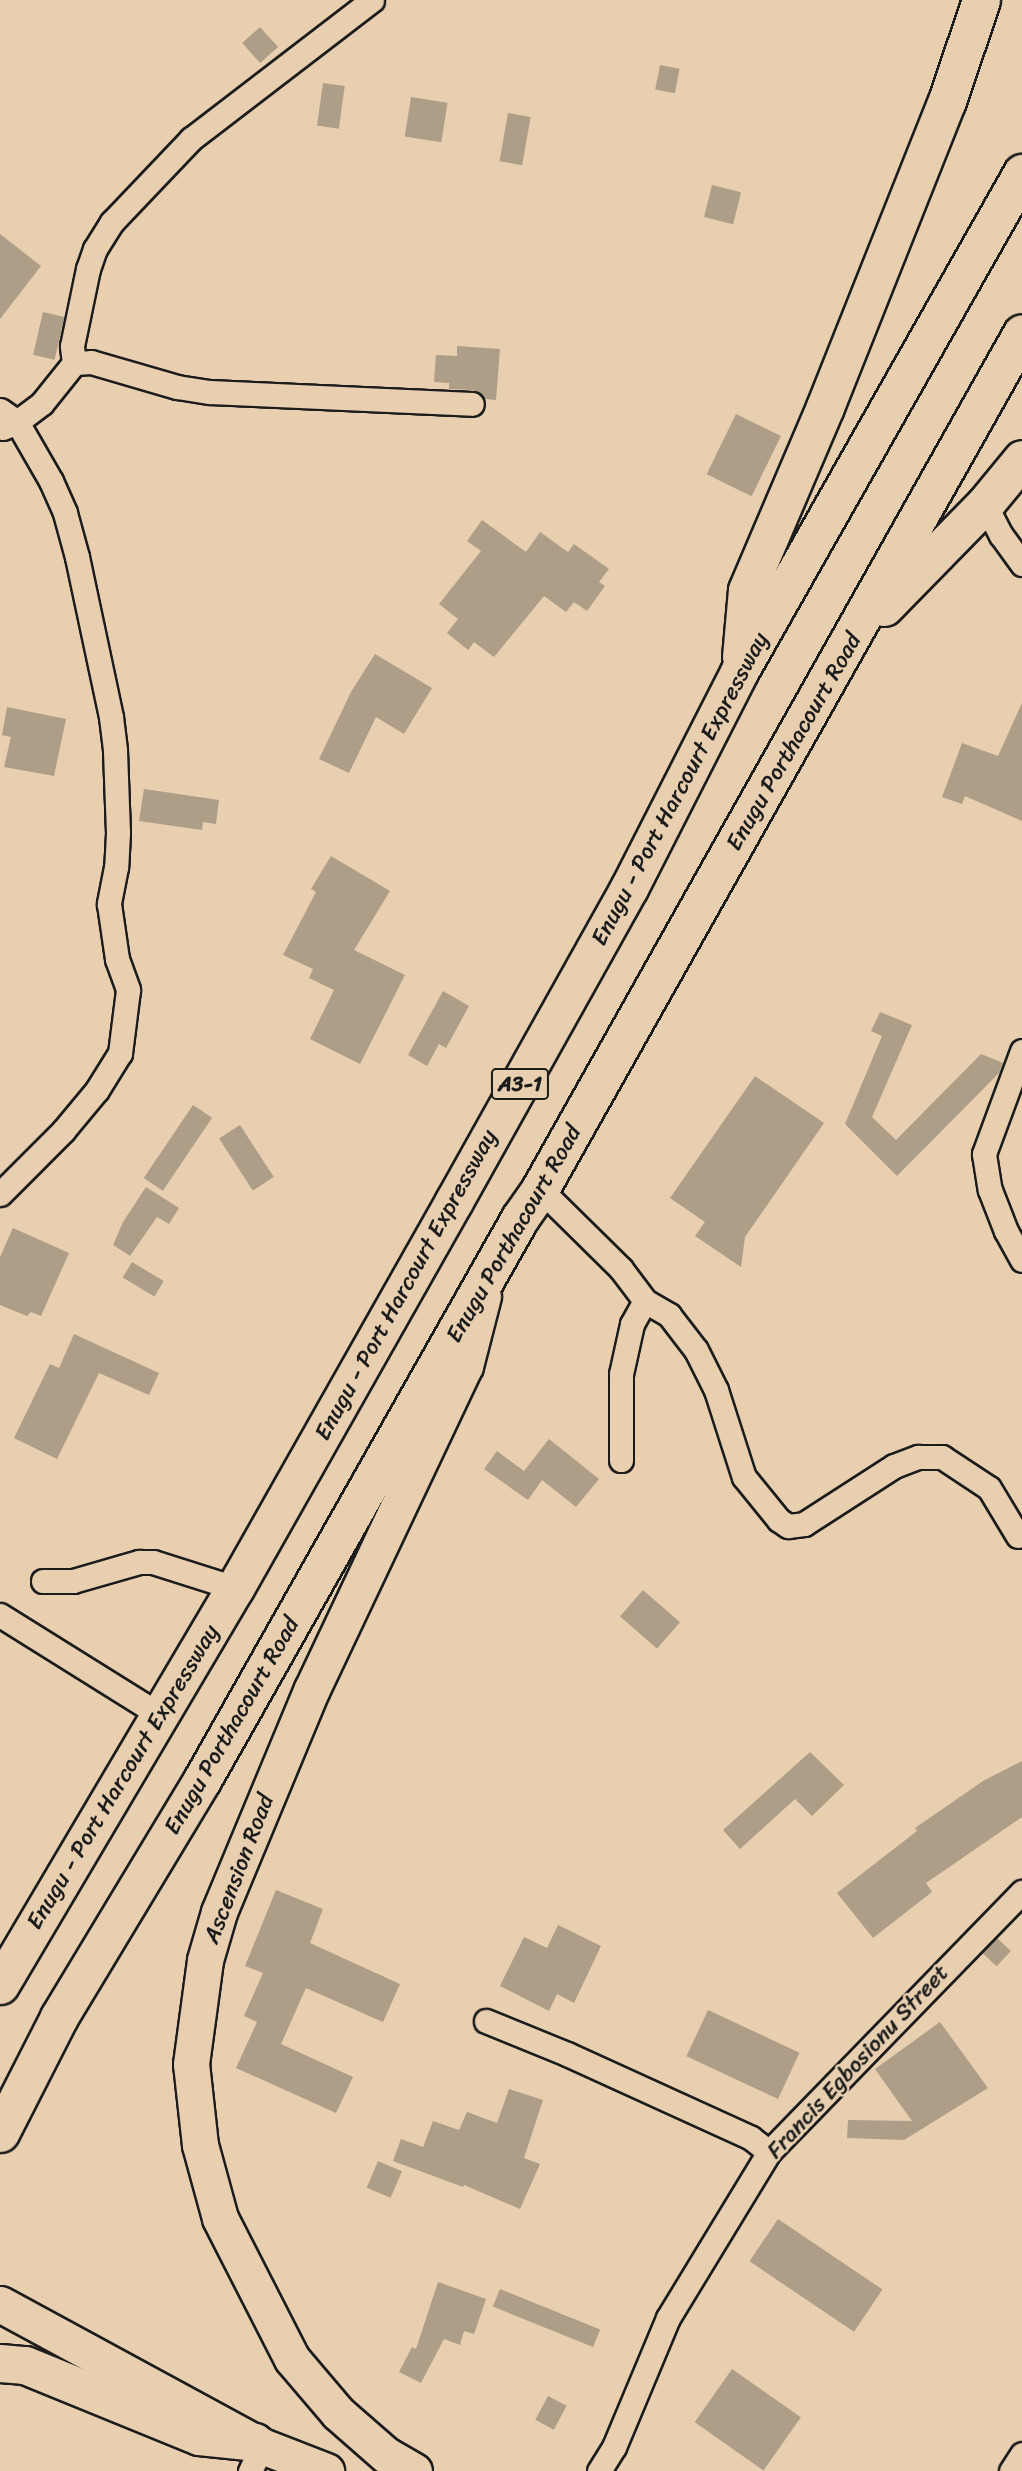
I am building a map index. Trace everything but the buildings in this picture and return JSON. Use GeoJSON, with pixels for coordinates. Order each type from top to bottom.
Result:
{"type":"FeatureCollection","features":[{"type":"Feature","properties":{"kind":"highway"},"geometry":{"type":"LineString","coordinates":[[740,672],[747,590],[825,407],[947,101],[981,0]]}},
{"type":"Feature","properties":{"kind":"highway","name":"Enugu - Port Harcourt Expressway"},"geometry":{"type":"LineString","coordinates":[[0,1985],[235,1588],[629,888],[740,672],[1022,173]]}},
{"type":"Feature","properties":{"kind":"highway","name":"Enugu Porthacourt Road"},"geometry":{"type":"LineString","coordinates":[[0,2133],[59,2017],[202,1780],[520,1218],[541,1189],[1022,333]]}},
{"type":"Feature","properties":{"kind":"highway"},"geometry":{"type":"LineString","coordinates":[[851,641],[985,504],[1022,459]]}},
{"type":"Feature","properties":{"kind":"highway"},"geometry":{"type":"LineString","coordinates":[[0,2363],[25,2365],[199,2436],[256,2453]]}},
{"type":"Feature","properties":{"kind":"main road","name":"Ascension Road"},"geometry":{"type":"LineString","coordinates":[[414,2471],[386,2455],[338,2413],[292,2359],[219,2218],[200,2145],[191,2064],[205,1960],[219,1912],[312,1689],[465,1366],[488,1278]]}},
{"type":"Feature","properties":{"kind":"main road"},"geometry":{"type":"LineString","coordinates":[[0,2304],[256,2453],[326,2471]]}},
{"type":"Feature","properties":{"kind":"street"},"geometry":{"type":"LineString","coordinates":[[0,1194],[63,1131],[97,1090],[120,1053],[128,990],[117,959],[109,904],[116,867],[118,832],[111,717],[70,529],[51,481],[6,421],[42,403],[75,363],[72,345],[88,269],[95,249],[112,222],[191,139],[372,0]]}},
{"type":"Feature","properties":{"kind":"street"},"geometry":{"type":"LineString","coordinates":[[75,363],[105,364],[168,384],[210,392],[472,404]]}},
{"type":"Feature","properties":{"kind":"street"},"geometry":{"type":"LineString","coordinates":[[985,504],[1001,535],[1022,564]]}},
{"type":"Feature","properties":{"kind":"street"},"geometry":{"type":"LineString","coordinates":[[1022,1051],[984,1154],[990,1191],[1022,1261]]}},
{"type":"Feature","properties":{"kind":"street"},"geometry":{"type":"LineString","coordinates":[[541,1189],[621,1269],[645,1301],[669,1315],[696,1350],[716,1390],[744,1477],[779,1520],[788,1526],[804,1524],[894,1466],[918,1457],[942,1457],[989,1488],[1018,1536]]}},
{"type":"Feature","properties":{"kind":"street"},"geometry":{"type":"LineString","coordinates":[[621,1460],[624,1354],[632,1324],[645,1301]]}},
{"type":"Feature","properties":{"kind":"street"},"geometry":{"type":"LineString","coordinates":[[43,1581],[74,1581],[139,1562],[153,1562],[235,1588]]}},
{"type":"Feature","properties":{"kind":"street"},"geometry":{"type":"LineString","coordinates":[[0,1615],[160,1715]]}},
{"type":"Feature","properties":{"kind":"street","name":"Francis Egbosionu Street"},"geometry":{"type":"LineString","coordinates":[[599,2471],[614,2446],[668,2318],[769,2152],[1018,1903]]}},
{"type":"Feature","properties":{"kind":"street"},"geometry":{"type":"LineString","coordinates":[[486,2021],[567,2054],[751,2138],[769,2152]]}},
{"type":"Feature","properties":{"kind":"street"},"geometry":{"type":"LineString","coordinates":[[1011,2471],[1022,2454]]}}]}
